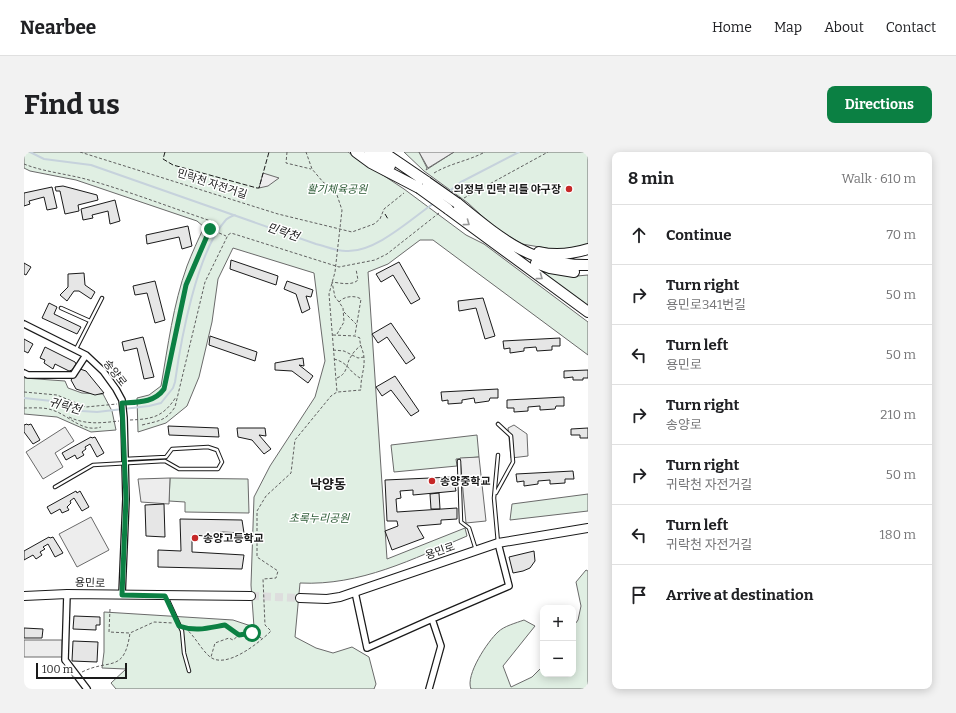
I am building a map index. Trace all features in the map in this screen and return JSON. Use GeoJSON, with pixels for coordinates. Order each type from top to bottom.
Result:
{"type":"FeatureCollection","features":[{"type":"Feature","properties":{"kind":"highway"},"geometry":{"type":"LineString","coordinates":[[356,152],[371,163],[423,185],[458,203],[489,234],[588,312]]}},
{"type":"Feature","properties":{"kind":"highway"},"geometry":{"type":"LineString","coordinates":[[370,152],[423,185]]}},
{"type":"Feature","properties":{"kind":"highway"},"geometry":{"type":"LineString","coordinates":[[383,152],[423,185],[448,209],[489,234],[519,250],[545,260],[576,266],[588,265]]}},
{"type":"Feature","properties":{"kind":"highway"},"geometry":{"type":"LineString","coordinates":[[396,152],[423,185]]}},
{"type":"Feature","properties":{"kind":"highway"},"geometry":{"type":"LineString","coordinates":[[489,234],[526,248],[549,254],[575,253],[588,250]]}},
{"type":"Feature","properties":{"kind":"highway"},"geometry":{"type":"LineString","coordinates":[[489,234],[522,257],[550,268],[575,272],[588,272]]}},
{"type":"Feature","properties":{"kind":"street","name":"송양로"},"geometry":{"type":"LineString","coordinates":[[24,324],[86,355],[103,371],[116,389],[122,404],[124,418],[126,499],[122,595]]}},
{"type":"Feature","properties":{"kind":"street"},"geometry":{"type":"LineString","coordinates":[[24,373],[28,375],[73,375],[86,355]]}},
{"type":"Feature","properties":{"kind":"street","name":"용민로"},"geometry":{"type":"LineString","coordinates":[[300,598],[327,599],[355,592],[498,543],[588,528]]}},
{"type":"Feature","properties":{"kind":"street"},"geometry":{"type":"LineString","coordinates":[[355,592],[367,648],[509,586],[498,543]]}},
{"type":"Feature","properties":{"kind":"street"},"geometry":{"type":"LineString","coordinates":[[67,594],[65,660],[87,689]]}},
{"type":"Feature","properties":{"kind":"street","name":"용민로"},"geometry":{"type":"LineString","coordinates":[[24,596],[67,594],[251,596]]}},
{"type":"Feature","properties":{"kind":"street"},"geometry":{"type":"LineString","coordinates":[[429,689],[441,646],[432,619]]}},
{"type":"Feature","properties":{"kind":"lane"},"geometry":{"type":"LineString","coordinates":[[76,349],[102,298]]}},
{"type":"Feature","properties":{"kind":"lane"},"geometry":{"type":"LineString","coordinates":[[61,308],[90,321]]}},
{"type":"Feature","properties":{"kind":"lane"},"geometry":{"type":"LineString","coordinates":[[494,495],[513,462],[511,436],[498,424]]}},
{"type":"Feature","properties":{"kind":"lane"},"geometry":{"type":"LineString","coordinates":[[54,486],[93,465],[125,461],[166,457],[172,450],[208,447],[217,450],[222,462],[218,469],[211,470],[179,469],[165,461],[125,461]]}},
{"type":"Feature","properties":{"kind":"lane"},"geometry":{"type":"LineString","coordinates":[[498,456],[494,495],[494,515],[498,543]]}},
{"type":"Feature","properties":{"kind":"lane"},"geometry":{"type":"LineString","coordinates":[[459,461],[462,522],[469,528],[476,550]]}},
{"type":"Feature","properties":{"kind":"lane"},"geometry":{"type":"LineString","coordinates":[[165,596],[182,631],[184,653],[189,671]]}},
{"type":"Feature","properties":{"kind":"path","name":"민락천 자전거길"},"geometry":{"type":"LineString","coordinates":[[80,152],[88,153],[278,214],[340,231],[352,232],[374,224],[380,219],[384,209],[404,193]]}},
{"type":"Feature","properties":{"kind":"path"},"geometry":{"type":"LineString","coordinates":[[287,152],[286,163],[312,169]]}},
{"type":"Feature","properties":{"kind":"path"},"geometry":{"type":"LineString","coordinates":[[306,152],[312,169],[323,182],[336,192],[342,210],[335,266],[329,294],[333,335],[332,350],[337,392]]}},
{"type":"Feature","properties":{"kind":"path"},"geometry":{"type":"LineString","coordinates":[[434,173],[449,165],[472,160],[486,152]]}},
{"type":"Feature","properties":{"kind":"path"},"geometry":{"type":"LineString","coordinates":[[24,164],[34,168],[73,175],[104,184],[214,222],[186,285],[164,389],[159,396],[153,399],[122,404],[86,407],[57,395],[24,392]]}},
{"type":"Feature","properties":{"kind":"path"},"geometry":{"type":"LineString","coordinates":[[211,229],[226,236]]}},
{"type":"Feature","properties":{"kind":"path"},"geometry":{"type":"LineString","coordinates":[[142,425],[160,421],[169,416],[175,407],[205,282],[226,236],[231,233],[335,266]]}},
{"type":"Feature","properties":{"kind":"path"},"geometry":{"type":"LineString","coordinates":[[332,282],[342,284],[356,282],[358,280],[356,269]]}},
{"type":"Feature","properties":{"kind":"path"},"geometry":{"type":"LineString","coordinates":[[332,282],[335,297],[340,302],[343,310],[344,322],[336,335]]}},
{"type":"Feature","properties":{"kind":"path"},"geometry":{"type":"LineString","coordinates":[[340,302],[342,299],[354,296],[361,299],[355,336]]}},
{"type":"Feature","properties":{"kind":"path"},"geometry":{"type":"LineString","coordinates":[[343,310],[356,324]]}},
{"type":"Feature","properties":{"kind":"path"},"geometry":{"type":"LineString","coordinates":[[186,628],[210,658],[224,660],[241,654],[263,639],[271,631],[266,625],[263,579],[276,578],[278,571],[257,557],[257,511],[266,496],[291,474],[295,440],[331,396],[337,392],[361,390],[360,379],[363,372],[364,357],[360,338],[355,336],[333,335]]}},
{"type":"Feature","properties":{"kind":"path"},"geometry":{"type":"LineString","coordinates":[[336,379],[342,376],[348,368],[351,355],[361,346]]}},
{"type":"Feature","properties":{"kind":"path"},"geometry":{"type":"LineString","coordinates":[[332,350],[344,351],[358,358],[364,357]]}},
{"type":"Feature","properties":{"kind":"path"},"geometry":{"type":"LineString","coordinates":[[334,359],[346,363],[348,368],[360,379]]}},
{"type":"Feature","properties":{"kind":"path"},"geometry":{"type":"LineString","coordinates":[[24,408],[51,410],[69,417],[85,428],[94,429],[101,427]]}},
{"type":"Feature","properties":{"kind":"path"},"geometry":{"type":"LineString","coordinates":[[110,609],[109,632],[130,634],[154,622],[170,622],[186,628],[202,630],[225,625],[239,635]]}},
{"type":"Feature","properties":{"kind":"path"},"geometry":{"type":"LineString","coordinates":[[210,658],[215,643],[229,638],[233,640],[239,635],[252,633],[263,639]]}},
{"type":"Feature","properties":{"kind":"path"},"geometry":{"type":"LineString","coordinates":[[76,675],[89,669],[116,663],[122,658],[128,645],[130,634]]}},
{"type":"Feature","properties":{"kind":"green space"},"geometry":{"type":"Polygon","coordinates":[[[24,152],[348,152],[404,189],[466,235],[484,244],[588,322],[588,355],[433,240],[420,240],[388,264],[368,272],[387,559],[465,528],[467,536],[406,562],[365,576],[322,583],[300,583],[295,637],[316,648],[333,653],[352,647],[369,657],[376,684],[374,689],[116,689],[111,683],[126,669],[102,668],[104,652],[104,612],[233,620],[254,627],[251,585],[254,497],[270,466],[315,397],[325,361],[314,273],[233,248],[218,279],[212,322],[199,377],[187,406],[166,423],[138,432],[137,398],[149,395],[161,386],[171,326],[182,281],[204,227],[197,221],[76,180],[30,171],[24,168],[24,152]]]}},
{"type":"Feature","properties":{"kind":"green space"},"geometry":{"type":"Polygon","coordinates":[[[404,152],[419,152],[427,168],[426,170],[454,152],[588,152],[588,246],[569,252],[522,244],[495,228],[468,203],[424,171],[404,152]]]}},
{"type":"Feature","properties":{"kind":"green space"},"geometry":{"type":"Polygon","coordinates":[[[529,264],[577,276],[588,275],[588,309],[529,264]]]}},
{"type":"Feature","properties":{"kind":"green space"},"geometry":{"type":"Polygon","coordinates":[[[24,378],[65,381],[68,388],[82,393],[103,394],[112,411],[116,430],[91,432],[57,417],[24,414],[24,378]]]}},
{"type":"Feature","properties":{"kind":"green space"},"geometry":{"type":"Polygon","coordinates":[[[477,435],[479,457],[456,459],[457,466],[394,472],[391,445],[477,435]]]}},
{"type":"Feature","properties":{"kind":"green space"},"geometry":{"type":"Polygon","coordinates":[[[170,478],[248,479],[249,513],[185,512],[185,502],[169,501],[170,478]]]}},
{"type":"Feature","properties":{"kind":"green space"},"geometry":{"type":"Polygon","coordinates":[[[588,494],[588,511],[510,520],[512,504],[588,494]]]}},
{"type":"Feature","properties":{"kind":"green space"},"geometry":{"type":"Polygon","coordinates":[[[586,570],[588,571],[588,689],[471,689],[471,675],[483,650],[494,636],[503,628],[524,620],[535,626],[503,666],[511,687],[532,677],[540,669],[540,677],[576,677],[576,623],[581,606],[576,582],[586,570]]]}},
{"type":"Feature","properties":{"kind":"shaded area"},"geometry":{"type":"Polygon","coordinates":[[[419,152],[454,152],[428,168],[419,152]]]}},
{"type":"Feature","properties":{"kind":"shaded area"},"geometry":{"type":"Polygon","coordinates":[[[263,173],[279,178],[268,186],[259,188],[263,173]]]}},
{"type":"Feature","properties":{"kind":"shaded area"},"geometry":{"type":"Polygon","coordinates":[[[514,425],[527,434],[528,456],[511,458],[508,428],[514,425]]]}},
{"type":"Feature","properties":{"kind":"shaded area"},"geometry":{"type":"Polygon","coordinates":[[[65,427],[74,441],[55,453],[63,467],[43,479],[26,452],[65,427]]]}},
{"type":"Feature","properties":{"kind":"shaded area"},"geometry":{"type":"Polygon","coordinates":[[[479,457],[486,521],[466,523],[460,458],[479,457]]]}},
{"type":"Feature","properties":{"kind":"shaded area"},"geometry":{"type":"Polygon","coordinates":[[[170,478],[169,504],[141,502],[138,479],[170,478]]]}},
{"type":"Feature","properties":{"kind":"shaded area"},"geometry":{"type":"Polygon","coordinates":[[[91,517],[109,550],[77,567],[59,534],[91,517]]]}},
{"type":"Feature","properties":{"kind":"shaded area"},"geometry":{"type":"Polygon","coordinates":[[[24,640],[62,640],[62,657],[24,657],[24,640]]]}},
{"type":"Feature","properties":{"kind":"building"},"geometry":{"type":"Polygon","coordinates":[[[63,186],[97,195],[98,200],[78,205],[79,211],[65,214],[60,191],[56,191],[55,187],[63,186]]]}},
{"type":"Feature","properties":{"kind":"building"},"geometry":{"type":"Polygon","coordinates":[[[52,187],[57,208],[47,210],[44,197],[29,201],[30,204],[24,206],[24,193],[52,187]]]}},
{"type":"Feature","properties":{"kind":"building"},"geometry":{"type":"Polygon","coordinates":[[[115,200],[120,221],[110,224],[108,211],[92,215],[93,218],[83,220],[81,209],[115,200]]]}},
{"type":"Feature","properties":{"kind":"building"},"geometry":{"type":"Polygon","coordinates":[[[188,226],[192,246],[182,249],[179,237],[147,244],[146,235],[188,226]]]}},
{"type":"Feature","properties":{"kind":"building"},"geometry":{"type":"Polygon","coordinates":[[[231,260],[278,276],[276,285],[230,269],[231,260]]]}},
{"type":"Feature","properties":{"kind":"building"},"geometry":{"type":"Polygon","coordinates":[[[399,262],[420,299],[411,304],[393,275],[381,282],[376,274],[399,262]]]}},
{"type":"Feature","properties":{"kind":"building"},"geometry":{"type":"Polygon","coordinates":[[[24,263],[31,267],[26,275],[24,274],[24,263]]]}},
{"type":"Feature","properties":{"kind":"building"},"geometry":{"type":"Polygon","coordinates":[[[84,273],[85,285],[95,292],[91,299],[79,291],[74,291],[67,301],[60,295],[68,287],[68,274],[84,273]]]}},
{"type":"Feature","properties":{"kind":"building"},"geometry":{"type":"Polygon","coordinates":[[[155,281],[165,320],[155,323],[147,293],[135,295],[133,286],[155,281]]]}},
{"type":"Feature","properties":{"kind":"building"},"geometry":{"type":"Polygon","coordinates":[[[287,281],[313,290],[311,297],[306,296],[310,309],[302,313],[296,294],[284,289],[287,281]]]}},
{"type":"Feature","properties":{"kind":"building"},"geometry":{"type":"Polygon","coordinates":[[[483,298],[495,336],[485,339],[476,308],[459,311],[458,301],[483,298]]]}},
{"type":"Feature","properties":{"kind":"building"},"geometry":{"type":"Polygon","coordinates":[[[49,303],[57,307],[54,314],[81,327],[77,334],[42,318],[49,303]]]}},
{"type":"Feature","properties":{"kind":"building"},"geometry":{"type":"Polygon","coordinates":[[[391,323],[415,358],[406,364],[387,337],[378,343],[372,334],[391,323]]]}},
{"type":"Feature","properties":{"kind":"building"},"geometry":{"type":"Polygon","coordinates":[[[210,336],[257,352],[255,361],[209,345],[210,336]]]}},
{"type":"Feature","properties":{"kind":"building"},"geometry":{"type":"Polygon","coordinates":[[[143,337],[154,377],[144,379],[137,348],[124,351],[122,342],[143,337]]]}},
{"type":"Feature","properties":{"kind":"building"},"geometry":{"type":"Polygon","coordinates":[[[560,338],[560,346],[552,346],[552,350],[537,351],[536,347],[524,348],[524,351],[510,353],[510,348],[504,349],[503,341],[560,338]]]}},
{"type":"Feature","properties":{"kind":"building"},"geometry":{"type":"Polygon","coordinates":[[[24,339],[33,344],[28,353],[24,351],[24,339]]]}},
{"type":"Feature","properties":{"kind":"building"},"geometry":{"type":"Polygon","coordinates":[[[45,347],[75,362],[76,364],[72,370],[69,371],[55,364],[53,369],[44,363],[45,360],[40,358],[45,347]]]}},
{"type":"Feature","properties":{"kind":"building"},"geometry":{"type":"Polygon","coordinates":[[[303,358],[304,366],[299,365],[313,376],[308,383],[292,371],[275,370],[275,363],[303,358]]]}},
{"type":"Feature","properties":{"kind":"building"},"geometry":{"type":"Polygon","coordinates":[[[80,369],[86,371],[104,393],[95,395],[76,389],[71,380],[80,369]]]}},
{"type":"Feature","properties":{"kind":"building"},"geometry":{"type":"Polygon","coordinates":[[[588,370],[588,378],[583,378],[583,380],[573,380],[573,377],[564,378],[564,371],[588,370]]]}},
{"type":"Feature","properties":{"kind":"building"},"geometry":{"type":"Polygon","coordinates":[[[395,376],[419,411],[411,416],[391,390],[382,396],[376,387],[395,376]]]}},
{"type":"Feature","properties":{"kind":"building"},"geometry":{"type":"Polygon","coordinates":[[[498,389],[498,398],[490,398],[489,401],[475,403],[474,398],[462,400],[462,403],[448,404],[448,400],[442,401],[441,392],[498,389]]]}},
{"type":"Feature","properties":{"kind":"building"},"geometry":{"type":"Polygon","coordinates":[[[564,397],[564,406],[556,406],[555,409],[540,410],[540,406],[528,407],[528,411],[514,412],[514,408],[507,408],[507,400],[564,397]]]}},
{"type":"Feature","properties":{"kind":"building"},"geometry":{"type":"Polygon","coordinates":[[[31,424],[40,440],[33,444],[24,432],[24,425],[31,424]]]}},
{"type":"Feature","properties":{"kind":"building"},"geometry":{"type":"Polygon","coordinates":[[[168,426],[218,428],[219,437],[169,435],[168,426]]]}},
{"type":"Feature","properties":{"kind":"building"},"geometry":{"type":"Polygon","coordinates":[[[237,428],[265,428],[266,436],[259,435],[271,449],[264,454],[252,440],[238,437],[237,428]]]}},
{"type":"Feature","properties":{"kind":"building"},"geometry":{"type":"Polygon","coordinates":[[[588,428],[588,438],[580,438],[580,435],[571,435],[571,429],[588,428]]]}},
{"type":"Feature","properties":{"kind":"building"},"geometry":{"type":"Polygon","coordinates":[[[91,437],[95,437],[104,453],[97,457],[90,444],[85,447],[86,449],[82,452],[84,455],[77,459],[75,455],[66,460],[62,453],[91,437]]]}},
{"type":"Feature","properties":{"kind":"building"},"geometry":{"type":"Polygon","coordinates":[[[573,471],[574,479],[565,479],[565,483],[550,484],[550,480],[538,481],[538,484],[524,486],[524,481],[517,482],[516,474],[573,471]]]}},
{"type":"Feature","properties":{"kind":"building"},"geometry":{"type":"Polygon","coordinates":[[[453,477],[456,491],[413,495],[413,490],[400,491],[401,498],[396,499],[397,512],[457,508],[457,519],[441,520],[441,524],[417,526],[424,538],[392,550],[385,531],[398,526],[397,521],[387,521],[385,480],[453,477]]]}},
{"type":"Feature","properties":{"kind":"building"},"geometry":{"type":"Polygon","coordinates":[[[76,491],[77,493],[80,491],[89,507],[82,511],[74,498],[70,501],[71,503],[67,507],[69,510],[62,513],[60,509],[51,514],[47,507],[76,491]]]}},
{"type":"Feature","properties":{"kind":"building"},"geometry":{"type":"Polygon","coordinates":[[[439,493],[440,509],[431,509],[430,494],[439,493]]]}},
{"type":"Feature","properties":{"kind":"building"},"geometry":{"type":"Polygon","coordinates":[[[164,504],[165,537],[146,536],[145,505],[164,504]]]}},
{"type":"Feature","properties":{"kind":"building"},"geometry":{"type":"Polygon","coordinates":[[[180,519],[242,520],[244,533],[220,532],[219,537],[192,535],[192,552],[244,555],[242,569],[158,567],[158,550],[181,551],[180,519]]]}},
{"type":"Feature","properties":{"kind":"building"},"geometry":{"type":"Polygon","coordinates":[[[49,537],[53,537],[63,553],[55,557],[48,544],[43,547],[45,549],[40,552],[42,555],[36,559],[33,555],[24,560],[24,551],[49,537]]]}},
{"type":"Feature","properties":{"kind":"building"},"geometry":{"type":"Polygon","coordinates":[[[534,551],[535,561],[530,568],[513,573],[509,557],[534,551]]]}},
{"type":"Feature","properties":{"kind":"building"},"geometry":{"type":"Polygon","coordinates":[[[74,616],[100,617],[100,625],[96,625],[96,630],[73,629],[74,616]]]}},
{"type":"Feature","properties":{"kind":"building"},"geometry":{"type":"Polygon","coordinates":[[[24,628],[43,629],[42,638],[24,638],[24,628]]]}},
{"type":"Feature","properties":{"kind":"building"},"geometry":{"type":"Polygon","coordinates":[[[73,641],[98,642],[97,662],[72,661],[73,641]]]}},
{"type":"Feature","properties":{"kind":"waterway","name":"민락천"},"geometry":{"type":"LineString","coordinates":[[30,152],[44,159],[91,165],[316,244],[342,251],[357,250],[369,247],[381,241],[404,226],[434,203]]}},
{"type":"Feature","properties":{"kind":"waterway","name":"민락천"},"geometry":{"type":"LineString","coordinates":[[447,193],[461,182],[519,152]]}},
{"type":"Feature","properties":{"kind":"waterway","name":"귀락천"},"geometry":{"type":"LineString","coordinates":[[24,398],[61,402],[82,411],[97,412],[149,406],[161,403],[173,388],[175,382],[186,320],[198,274],[206,253],[215,235],[225,221],[235,215]]}},
{"type":"Feature","properties":{"kind":"tunnel"},"geometry":{"type":"LineString","coordinates":[[251,596],[300,598]]}},
{"type":"Feature","properties":{"kind":"fence"},"geometry":{"type":"LineString","coordinates":[[165,152],[163,159],[173,165],[257,188],[259,188],[269,152]]}},
{"type":"Feature","properties":{"kind":"fence"},"geometry":{"type":"LineString","coordinates":[[385,214],[388,219]]}},
{"type":"Feature","properties":{"kind":"place","name":"의정부 민락 리틀 야구장"},"geometry":{"type":"Point","coordinates":[569,189]}},
{"type":"Feature","properties":{"kind":"place","name":"송양중학교"},"geometry":{"type":"Point","coordinates":[432,481]}},
{"type":"Feature","properties":{"kind":"place","name":"송양고등학교"},"geometry":{"type":"Point","coordinates":[195,538]}},
{"type":"Feature","properties":{"kind":"district","name":"낙양동"},"geometry":{"type":"Point","coordinates":[328,484]}},
{"type":"Feature","properties":{"kind":"route"},"geometry":{"type":"LineString","coordinates":[[210,229],[192,267],[186,285],[164,389],[159,396],[147,401],[122,403],[124,418],[126,499],[122,595],[165,596],[179,626],[202,630],[225,625],[239,635],[252,633]]}},
{"type":"Feature","properties":{"kind":"park label","name":"활기체육공원"},"geometry":{"type":"Point","coordinates":[337,189]}},
{"type":"Feature","properties":{"kind":"park label","name":"초록누리공원"},"geometry":{"type":"Point","coordinates":[319,518]}}]}
